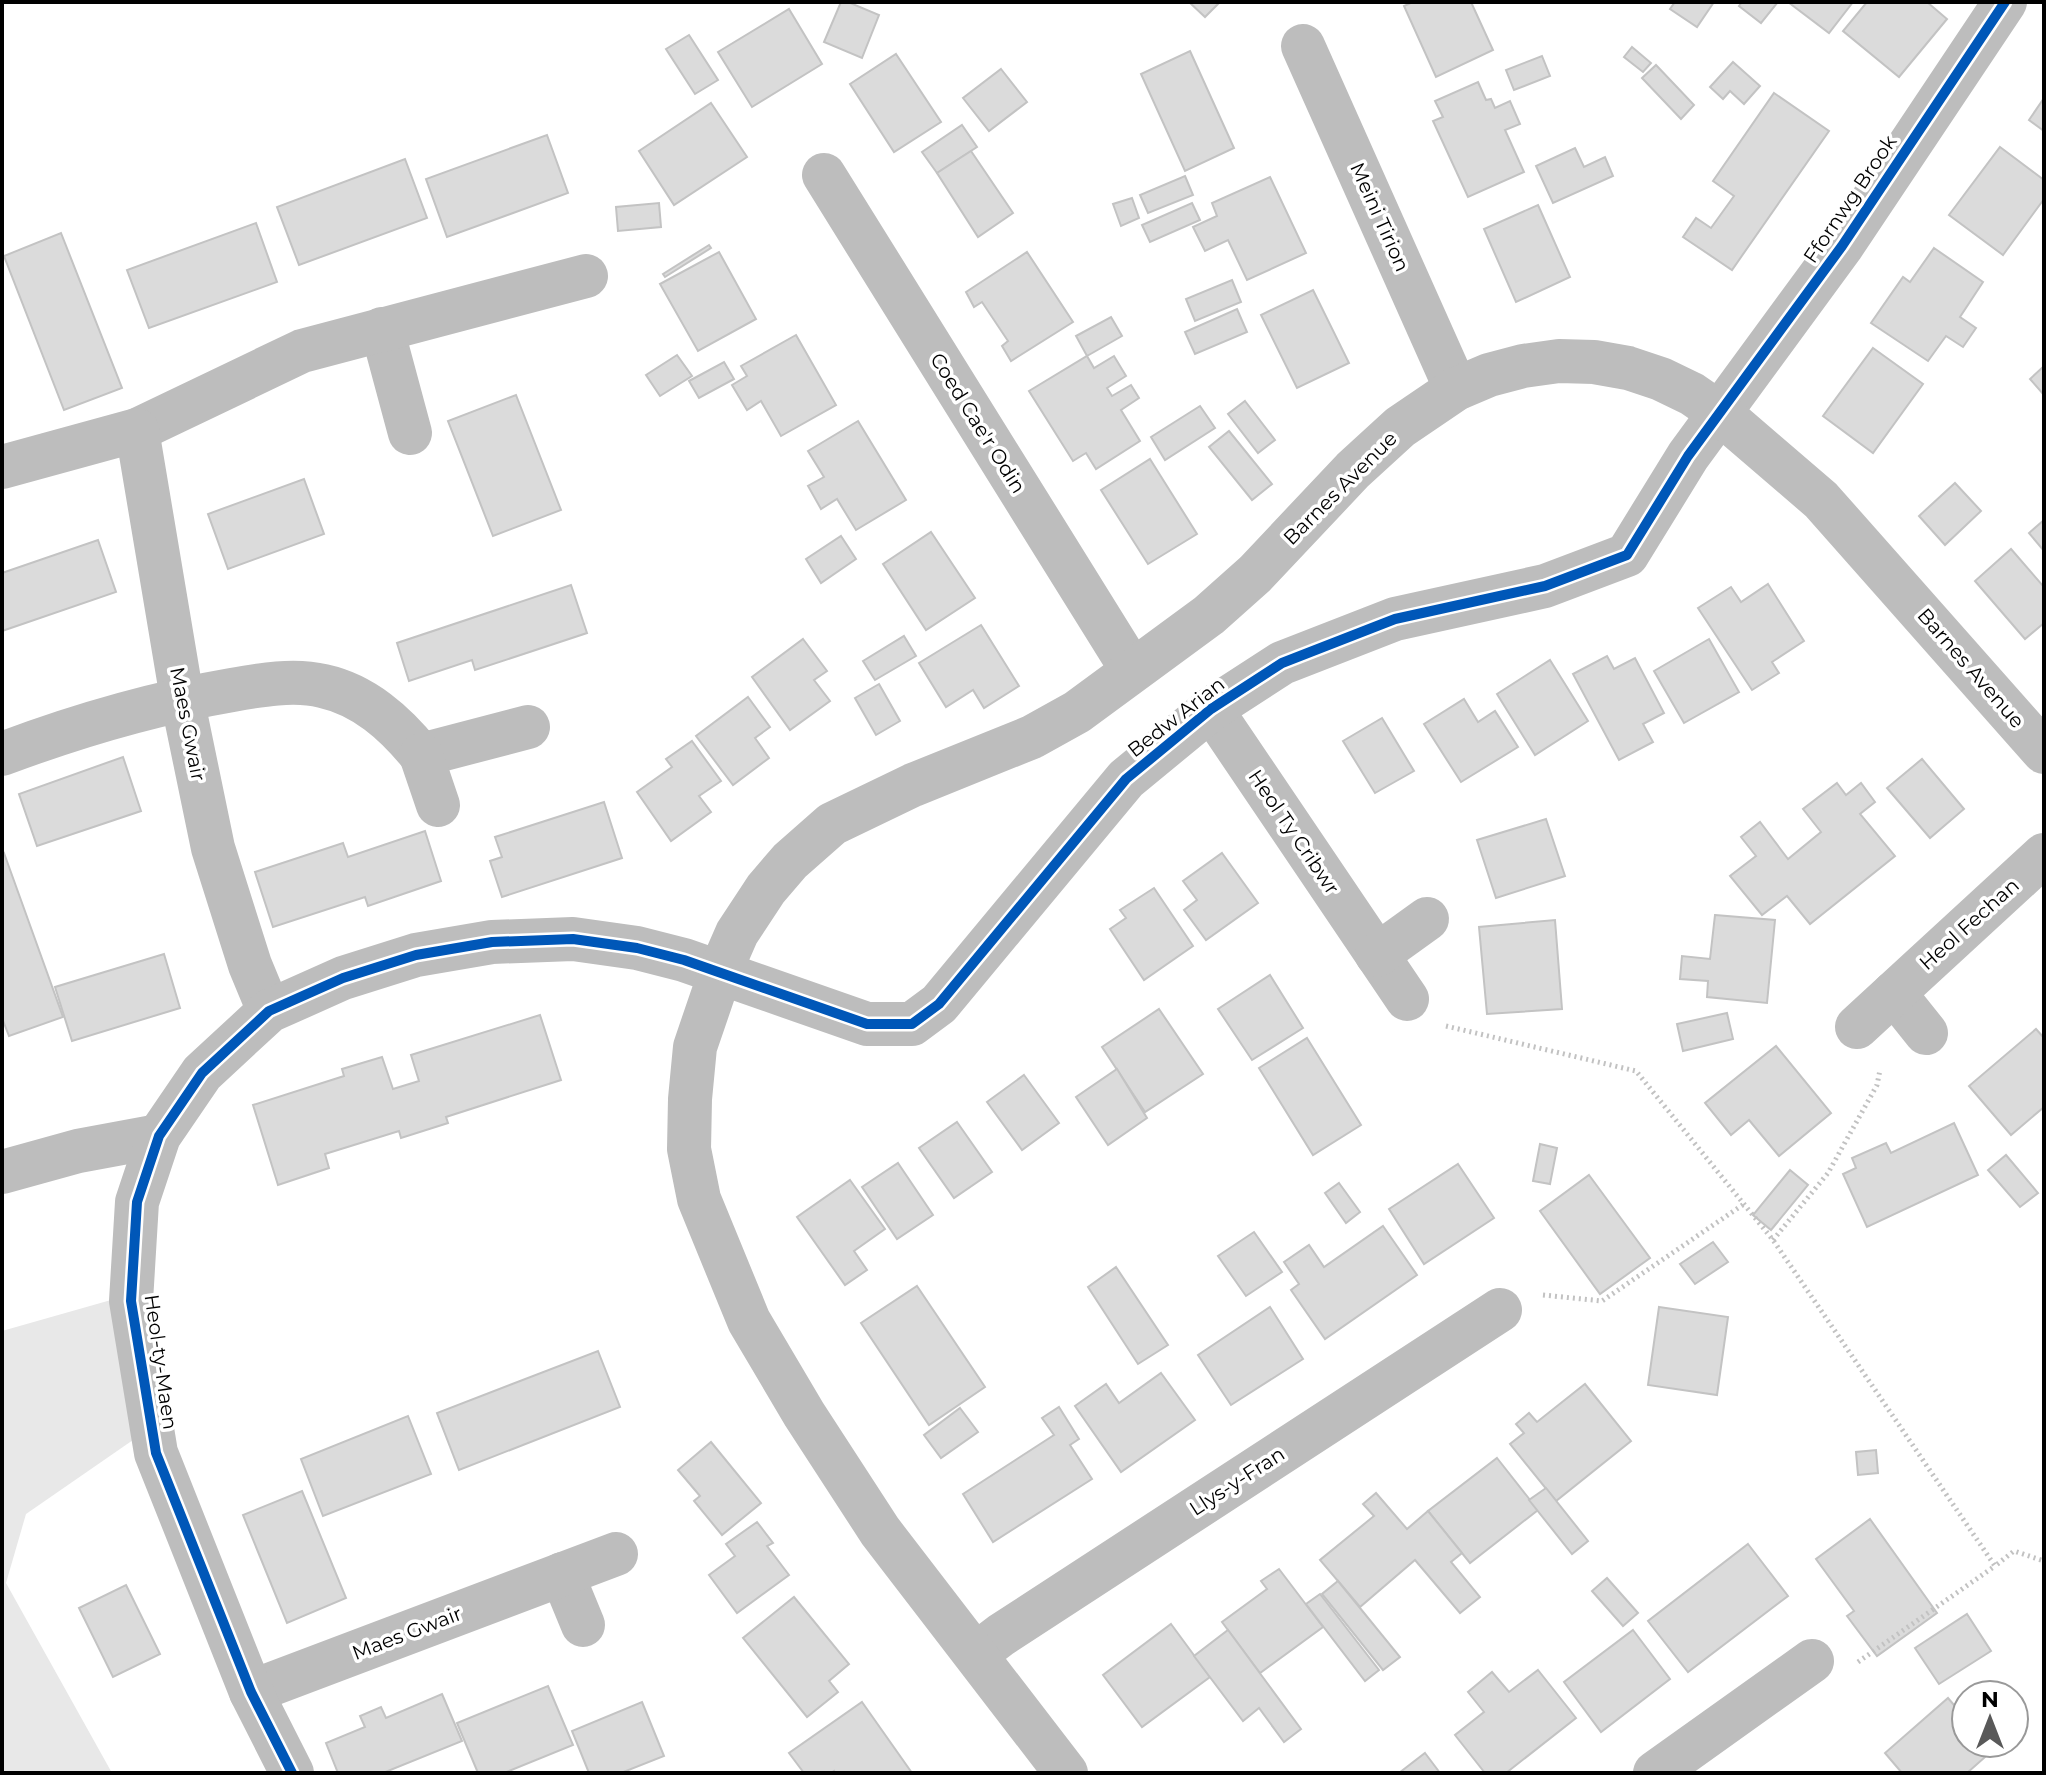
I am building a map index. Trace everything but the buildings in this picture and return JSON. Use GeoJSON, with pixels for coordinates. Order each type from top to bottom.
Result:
{"type":"FeatureCollection","features":[{"type":"Feature","properties":{"kind":"street","name":"Ffornwg Brook"},"geometry":{"type":"LineString","coordinates":[[1721,414],[1842,246],[2005,2]]}},
{"type":"Feature","properties":{"kind":"street","name":"Meini Tirion"},"geometry":{"type":"LineString","coordinates":[[1303,46],[1456,389]]}},
{"type":"Feature","properties":{"kind":"street","name":"Coed Cae'r Odin"},"geometry":{"type":"LineString","coordinates":[[824,175],[1132,670]]}},
{"type":"Feature","properties":{"kind":"street"},"geometry":{"type":"LineString","coordinates":[[2,467],[137,430],[302,351],[586,276]]}},
{"type":"Feature","properties":{"kind":"street"},"geometry":{"type":"LineString","coordinates":[[382,329],[410,433]]}},
{"type":"Feature","properties":{"kind":"street","name":"Barnes Avenue"},"geometry":{"type":"LineString","coordinates":[[1066,1773],[880,1531],[804,1414],[749,1321],[699,1199],[689,1149],[695,1047],[737,933],[766,889],[790,861],[832,824],[913,785],[1032,737],[1077,712],[1209,615],[1255,574],[1353,470],[1400,427],[1456,389],[1489,375],[1559,361],[1594,362],[1628,368],[1692,394],[1721,414],[1821,500],[2037,731]]}},
{"type":"Feature","properties":{"kind":"street","name":"Bedw Arian"},"geometry":{"type":"LineString","coordinates":[[721,975],[867,1024],[912,1024],[939,1004],[1126,779],[1211,709],[1282,663],[1395,619],[1545,586],[1627,555],[1688,456],[1721,414]]}},
{"type":"Feature","properties":{"kind":"street","name":"Maes Gwair"},"geometry":{"type":"LineString","coordinates":[[137,430],[182,698],[213,848],[250,965],[269,1011]]}},
{"type":"Feature","properties":{"kind":"street"},"geometry":{"type":"LineString","coordinates":[[2,754],[81,724],[182,698],[265,684],[321,685],[358,698],[399,729],[421,755],[438,805]]}},
{"type":"Feature","properties":{"kind":"street","name":"Heol Ty Cribwr"},"geometry":{"type":"LineString","coordinates":[[1211,709],[1407,998]]}},
{"type":"Feature","properties":{"kind":"street"},"geometry":{"type":"LineString","coordinates":[[421,755],[528,727]]}},
{"type":"Feature","properties":{"kind":"street","name":"Heol Fechan"},"geometry":{"type":"LineString","coordinates":[[1875,1010],[2044,855]]}},
{"type":"Feature","properties":{"kind":"street"},"geometry":{"type":"LineString","coordinates":[[1377,955],[1427,919]]}},
{"type":"Feature","properties":{"kind":"street","name":"Heol-ty-Maen"},"geometry":{"type":"LineString","coordinates":[[292,1773],[251,1692],[156,1453],[131,1301],[137,1202],[159,1136],[202,1073],[269,1011],[343,978],[416,955],[492,942],[573,939],[684,960],[721,975]]}},
{"type":"Feature","properties":{"kind":"street"},"geometry":{"type":"LineString","coordinates":[[1875,1010],[1926,1033]]}},
{"type":"Feature","properties":{"kind":"street"},"geometry":{"type":"LineString","coordinates":[[2,1172],[78,1151],[159,1136]]}},
{"type":"Feature","properties":{"kind":"street","name":"Llys-y-Fran"},"geometry":{"type":"LineString","coordinates":[[976,1654],[1500,1310]]}},
{"type":"Feature","properties":{"kind":"street","name":"Maes Gwair"},"geometry":{"type":"LineString","coordinates":[[251,1692],[616,1554]]}},
{"type":"Feature","properties":{"kind":"street"},"geometry":{"type":"LineString","coordinates":[[562,1574],[583,1625]]}},
{"type":"Feature","properties":{"kind":"street"},"geometry":{"type":"LineString","coordinates":[[1655,1773],[1812,1661]]}},
{"type":"Feature","properties":{"kind":"path"},"geometry":{"type":"LineString","coordinates":[[1407,998],[1435,1024],[1636,1071],[1773,1240],[1995,1566]]}},
{"type":"Feature","properties":{"kind":"path"},"geometry":{"type":"LineString","coordinates":[[1773,1240],[1828,1173],[1877,1085],[1887,1033],[1875,1010]]}},
{"type":"Feature","properties":{"kind":"path"},"geometry":{"type":"LineString","coordinates":[[1500,1310],[1532,1294],[1602,1301],[1744,1204]]}},
{"type":"Feature","properties":{"kind":"path"},"geometry":{"type":"LineString","coordinates":[[1812,1661],[1852,1667],[2014,1551],[2044,1561]]}},
{"type":"Feature","properties":{"kind":"shaded area"},"geometry":{"type":"Polygon","coordinates":[[[111,1300],[133,1440],[26,1514],[6,1583],[112,1773],[2,1773],[2,1331],[111,1300]]]}},
{"type":"Feature","properties":{"kind":"cycle path"},"geometry":{"type":"LineString","coordinates":[[292,1773],[251,1692],[156,1453],[131,1301],[137,1202],[159,1136],[202,1073],[269,1011],[343,978],[416,955],[492,942],[573,939],[637,948],[684,960],[867,1024],[912,1024],[939,1004],[1126,779],[1211,709],[1282,663],[1395,619],[1545,586],[1627,555],[1688,456],[1842,246],[2005,2]]}}]}
